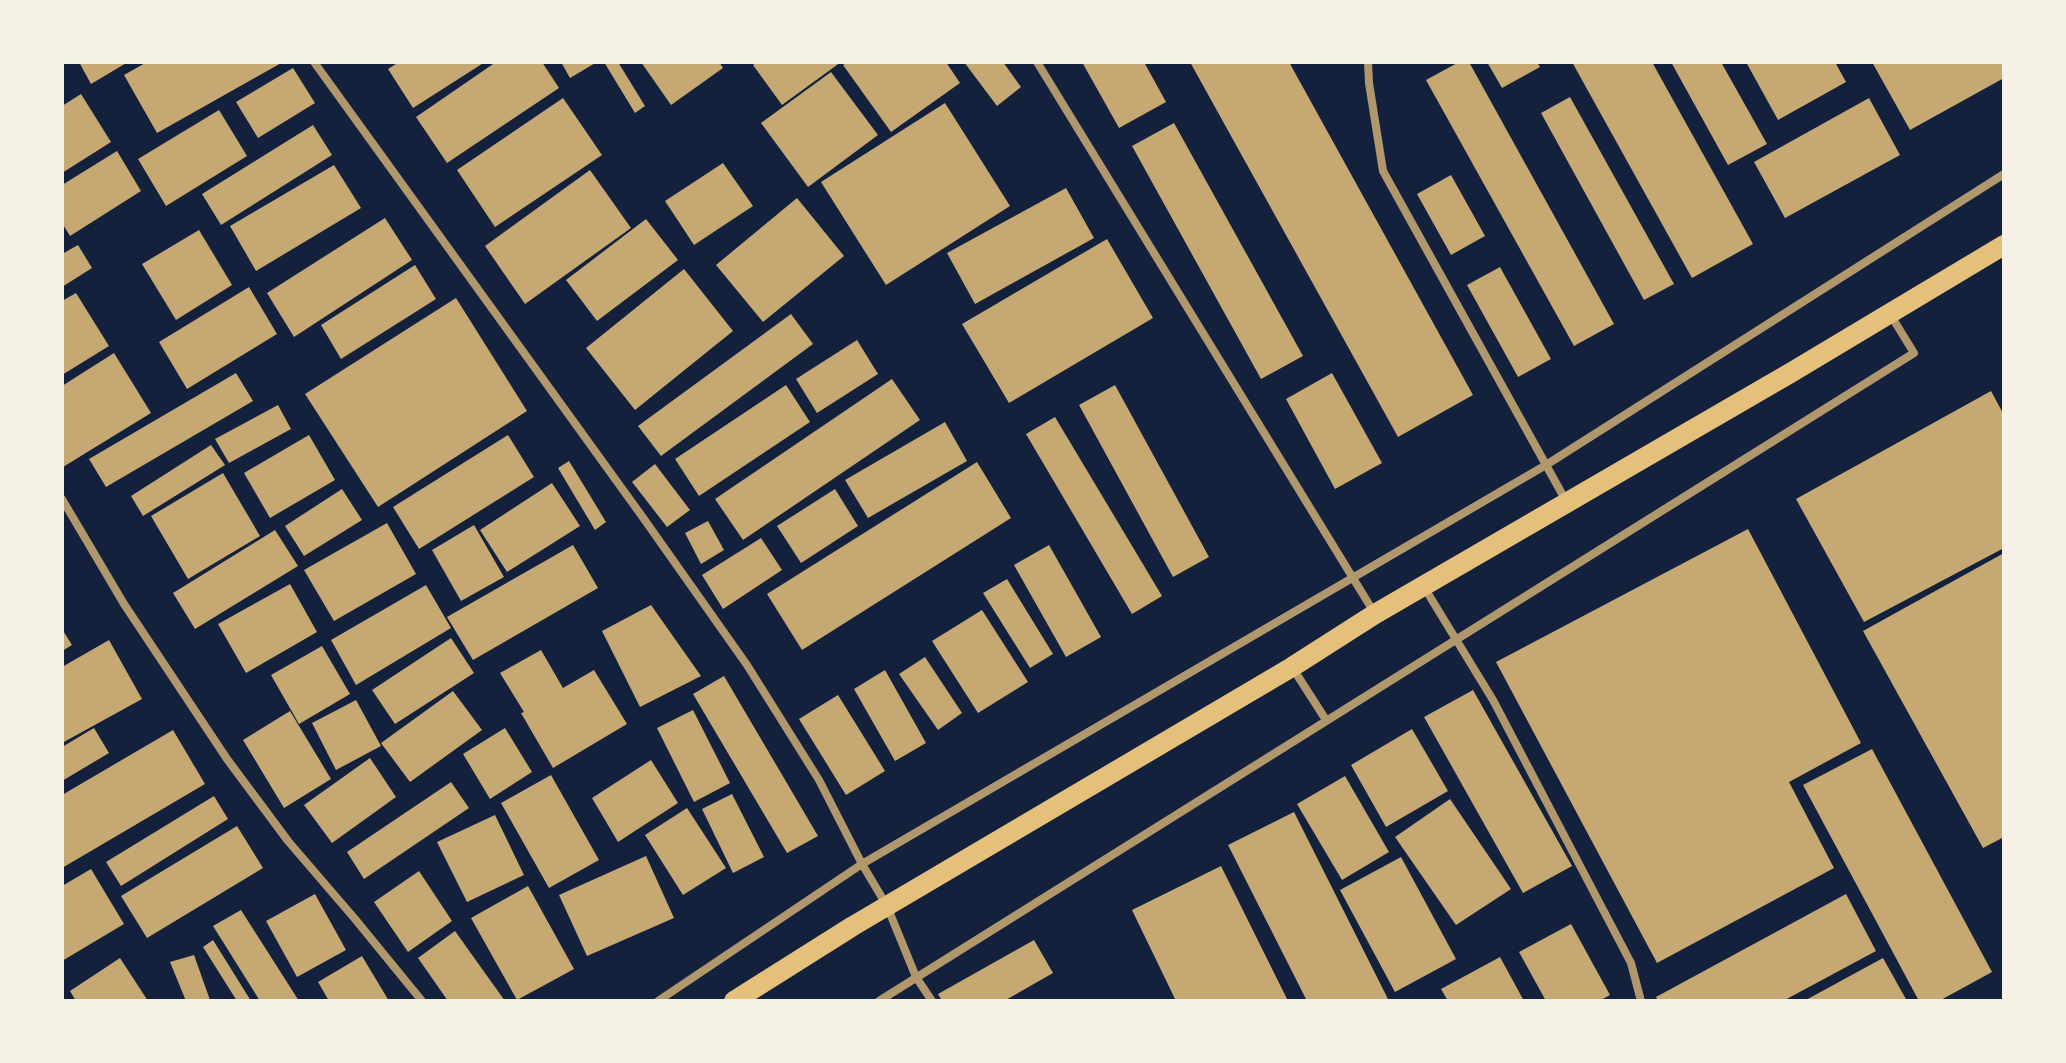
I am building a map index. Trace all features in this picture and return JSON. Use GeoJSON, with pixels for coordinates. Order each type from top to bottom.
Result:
{"type":"FeatureCollection","features":[{"type":"Feature","properties":{"kind":"main road"},"geometry":{"type":"LineString","coordinates":[[734,1001],[887,906],[1292,667],[1375,614],[2004,245]]}},
{"type":"Feature","properties":{"kind":"street"},"geometry":{"type":"LineString","coordinates":[[314,62],[747,665],[819,780],[887,906],[916,977],[932,1001]]}},
{"type":"Feature","properties":{"kind":"street"},"geometry":{"type":"LineString","coordinates":[[1037,62],[1375,614]]}},
{"type":"Feature","properties":{"kind":"street"},"geometry":{"type":"LineString","coordinates":[[1368,62],[1383,171],[1567,503]]}},
{"type":"Feature","properties":{"kind":"street"},"geometry":{"type":"LineString","coordinates":[[658,1001],[862,864],[1546,465],[2004,174]]}},
{"type":"Feature","properties":{"kind":"street"},"geometry":{"type":"LineString","coordinates":[[879,1001],[1914,353],[1890,314]]}},
{"type":"Feature","properties":{"kind":"street"},"geometry":{"type":"LineString","coordinates":[[62,499],[124,604],[227,759],[288,841],[422,1001]]}},
{"type":"Feature","properties":{"kind":"street"},"geometry":{"type":"LineString","coordinates":[[1424,587],[1493,700],[1631,963],[1641,1001]]}},
{"type":"Feature","properties":{"kind":"street"},"geometry":{"type":"LineString","coordinates":[[1292,667],[1326,720]]}},
{"type":"Feature","properties":{"kind":"building"},"geometry":{"type":"Polygon","coordinates":[[[79,62],[128,62],[91,84],[79,62]]]}},
{"type":"Feature","properties":{"kind":"building"},"geometry":{"type":"Polygon","coordinates":[[[147,62],[283,62],[157,133],[124,75],[147,62]]]}},
{"type":"Feature","properties":{"kind":"building"},"geometry":{"type":"Polygon","coordinates":[[[399,62],[485,62],[413,108],[388,69],[399,62]]]}},
{"type":"Feature","properties":{"kind":"building"},"geometry":{"type":"Polygon","coordinates":[[[496,62],[542,62],[559,88],[447,163],[416,117],[496,62]]]}},
{"type":"Feature","properties":{"kind":"building"},"geometry":{"type":"Polygon","coordinates":[[[561,62],[597,62],[570,78],[561,62]]]}},
{"type":"Feature","properties":{"kind":"building"},"geometry":{"type":"Polygon","coordinates":[[[604,62],[618,62],[645,106],[635,113],[604,62]]]}},
{"type":"Feature","properties":{"kind":"building"},"geometry":{"type":"Polygon","coordinates":[[[641,62],[719,62],[723,68],[671,105],[641,62]]]}},
{"type":"Feature","properties":{"kind":"building"},"geometry":{"type":"Polygon","coordinates":[[[757,62],[841,62],[782,105],[753,65],[757,62]]]}},
{"type":"Feature","properties":{"kind":"building"},"geometry":{"type":"Polygon","coordinates":[[[847,62],[946,62],[960,83],[891,132],[843,65],[847,62]]]}},
{"type":"Feature","properties":{"kind":"building"},"geometry":{"type":"Polygon","coordinates":[[[964,62],[1003,62],[1021,87],[997,106],[964,62]]]}},
{"type":"Feature","properties":{"kind":"building"},"geometry":{"type":"Polygon","coordinates":[[[1082,62],[1144,62],[1166,102],[1119,128],[1082,62]]]}},
{"type":"Feature","properties":{"kind":"building"},"geometry":{"type":"Polygon","coordinates":[[[1190,62],[1289,62],[1473,395],[1398,437],[1190,62]]]}},
{"type":"Feature","properties":{"kind":"building"},"geometry":{"type":"Polygon","coordinates":[[[1459,62],[1469,62],[1614,324],[1574,346],[1426,80],[1459,62]]]}},
{"type":"Feature","properties":{"kind":"building"},"geometry":{"type":"Polygon","coordinates":[[[1487,62],[1537,62],[1540,67],[1502,88],[1487,62]]]}},
{"type":"Feature","properties":{"kind":"building"},"geometry":{"type":"Polygon","coordinates":[[[1572,62],[1652,62],[1753,244],[1692,278],[1572,62]]]}},
{"type":"Feature","properties":{"kind":"building"},"geometry":{"type":"Polygon","coordinates":[[[1671,62],[1721,62],[1767,144],[1728,165],[1671,62]]]}},
{"type":"Feature","properties":{"kind":"building"},"geometry":{"type":"Polygon","coordinates":[[[1746,62],[1835,62],[1846,82],[1778,120],[1746,62]]]}},
{"type":"Feature","properties":{"kind":"building"},"geometry":{"type":"Polygon","coordinates":[[[1872,62],[2004,62],[2004,78],[1910,130],[1872,62]]]}},
{"type":"Feature","properties":{"kind":"building"},"geometry":{"type":"Polygon","coordinates":[[[293,68],[315,103],[258,138],[236,102],[293,68]]]}},
{"type":"Feature","properties":{"kind":"building"},"geometry":{"type":"Polygon","coordinates":[[[831,72],[878,135],[808,187],[761,123],[831,72]]]}},
{"type":"Feature","properties":{"kind":"building"},"geometry":{"type":"Polygon","coordinates":[[[81,94],[111,142],[62,173],[62,106],[81,94]]]}},
{"type":"Feature","properties":{"kind":"building"},"geometry":{"type":"Polygon","coordinates":[[[1570,97],[1674,284],[1644,300],[1541,113],[1570,97]]]}},
{"type":"Feature","properties":{"kind":"building"},"geometry":{"type":"Polygon","coordinates":[[[563,98],[602,155],[495,227],[457,170],[563,98]]]}},
{"type":"Feature","properties":{"kind":"building"},"geometry":{"type":"Polygon","coordinates":[[[1869,98],[1900,155],[1785,218],[1754,162],[1869,98]]]}},
{"type":"Feature","properties":{"kind":"building"},"geometry":{"type":"Polygon","coordinates":[[[945,103],[1010,206],[886,285],[821,182],[945,103]]]}},
{"type":"Feature","properties":{"kind":"building"},"geometry":{"type":"Polygon","coordinates":[[[219,110],[247,156],[166,206],[138,159],[219,110]]]}},
{"type":"Feature","properties":{"kind":"building"},"geometry":{"type":"Polygon","coordinates":[[[1174,123],[1303,356],[1261,379],[1132,146],[1174,123]]]}},
{"type":"Feature","properties":{"kind":"building"},"geometry":{"type":"Polygon","coordinates":[[[313,125],[332,155],[221,225],[202,194],[313,125]]]}},
{"type":"Feature","properties":{"kind":"building"},"geometry":{"type":"Polygon","coordinates":[[[117,151],[141,191],[70,236],[62,223],[62,185],[117,151]]]}},
{"type":"Feature","properties":{"kind":"building"},"geometry":{"type":"Polygon","coordinates":[[[723,163],[753,206],[694,245],[665,201],[723,163]]]}},
{"type":"Feature","properties":{"kind":"building"},"geometry":{"type":"Polygon","coordinates":[[[334,165],[361,208],[256,271],[230,226],[334,165]]]}},
{"type":"Feature","properties":{"kind":"building"},"geometry":{"type":"Polygon","coordinates":[[[590,170],[631,228],[525,304],[485,246],[590,170]]]}},
{"type":"Feature","properties":{"kind":"building"},"geometry":{"type":"Polygon","coordinates":[[[1451,175],[1485,236],[1451,255],[1417,194],[1451,175]]]}},
{"type":"Feature","properties":{"kind":"building"},"geometry":{"type":"Polygon","coordinates":[[[1066,188],[1094,238],[975,304],[947,253],[1066,188]]]}},
{"type":"Feature","properties":{"kind":"building"},"geometry":{"type":"Polygon","coordinates":[[[797,198],[844,256],[763,322],[716,265],[797,198]]]}},
{"type":"Feature","properties":{"kind":"building"},"geometry":{"type":"Polygon","coordinates":[[[385,218],[412,260],[294,337],[267,293],[385,218]]]}},
{"type":"Feature","properties":{"kind":"building"},"geometry":{"type":"Polygon","coordinates":[[[646,219],[678,260],[597,321],[566,280],[646,219]]]}},
{"type":"Feature","properties":{"kind":"building"},"geometry":{"type":"Polygon","coordinates":[[[199,230],[232,285],[176,320],[142,264],[199,230]]]}},
{"type":"Feature","properties":{"kind":"building"},"geometry":{"type":"Polygon","coordinates":[[[1107,239],[1153,318],[1009,403],[962,324],[1107,239]]]}},
{"type":"Feature","properties":{"kind":"building"},"geometry":{"type":"Polygon","coordinates":[[[78,245],[92,268],[62,287],[62,254],[78,245]]]}},
{"type":"Feature","properties":{"kind":"building"},"geometry":{"type":"Polygon","coordinates":[[[415,265],[436,299],[341,359],[321,325],[415,265]]]}},
{"type":"Feature","properties":{"kind":"building"},"geometry":{"type":"Polygon","coordinates":[[[1500,267],[1551,359],[1518,377],[1467,285],[1500,267]]]}},
{"type":"Feature","properties":{"kind":"building"},"geometry":{"type":"Polygon","coordinates":[[[684,269],[733,331],[635,410],[586,348],[684,269]]]}},
{"type":"Feature","properties":{"kind":"building"},"geometry":{"type":"Polygon","coordinates":[[[249,287],[277,334],[187,389],[159,342],[249,287]]]}},
{"type":"Feature","properties":{"kind":"building"},"geometry":{"type":"Polygon","coordinates":[[[76,293],[109,346],[62,375],[62,301],[76,293]]]}},
{"type":"Feature","properties":{"kind":"building"},"geometry":{"type":"Polygon","coordinates":[[[456,298],[527,411],[378,507],[305,394],[456,298]]]}},
{"type":"Feature","properties":{"kind":"building"},"geometry":{"type":"Polygon","coordinates":[[[791,314],[813,344],[661,456],[638,426],[791,314]]]}},
{"type":"Feature","properties":{"kind":"building"},"geometry":{"type":"Polygon","coordinates":[[[857,340],[878,374],[817,413],[796,379],[857,340]]]}},
{"type":"Feature","properties":{"kind":"building"},"geometry":{"type":"Polygon","coordinates":[[[114,353],[151,413],[63,467],[62,386],[114,353]]]}},
{"type":"Feature","properties":{"kind":"building"},"geometry":{"type":"Polygon","coordinates":[[[236,373],[253,401],[106,487],[89,459],[236,373]]]}},
{"type":"Feature","properties":{"kind":"building"},"geometry":{"type":"Polygon","coordinates":[[[1332,373],[1382,463],[1335,489],[1286,399],[1332,373]]]}},
{"type":"Feature","properties":{"kind":"building"},"geometry":{"type":"Polygon","coordinates":[[[892,379],[920,420],[743,540],[715,499],[892,379]]]}},
{"type":"Feature","properties":{"kind":"building"},"geometry":{"type":"Polygon","coordinates":[[[786,385],[810,422],[699,496],[675,459],[786,385]]]}},
{"type":"Feature","properties":{"kind":"building"},"geometry":{"type":"Polygon","coordinates":[[[1115,385],[1209,557],[1173,577],[1079,405],[1115,385]]]}},
{"type":"Feature","properties":{"kind":"building"},"geometry":{"type":"Polygon","coordinates":[[[1991,391],[2004,415],[2004,548],[1864,622],[1796,499],[1991,391]]]}},
{"type":"Feature","properties":{"kind":"building"},"geometry":{"type":"Polygon","coordinates":[[[278,405],[291,429],[229,463],[215,439],[278,405]]]}},
{"type":"Feature","properties":{"kind":"building"},"geometry":{"type":"Polygon","coordinates":[[[1055,417],[1162,596],[1132,614],[1026,434],[1055,417]]]}},
{"type":"Feature","properties":{"kind":"building"},"geometry":{"type":"Polygon","coordinates":[[[945,422],[967,461],[868,518],[845,480],[945,422]]]}},
{"type":"Feature","properties":{"kind":"building"},"geometry":{"type":"Polygon","coordinates":[[[309,435],[335,480],[270,518],[244,473],[309,435]]]}},
{"type":"Feature","properties":{"kind":"building"},"geometry":{"type":"Polygon","coordinates":[[[508,435],[534,477],[419,549],[393,507],[508,435]]]}},
{"type":"Feature","properties":{"kind":"building"},"geometry":{"type":"Polygon","coordinates":[[[211,445],[225,465],[143,516],[131,496],[211,445]]]}},
{"type":"Feature","properties":{"kind":"building"},"geometry":{"type":"Polygon","coordinates":[[[569,461],[606,522],[595,530],[558,468],[569,461]]]}},
{"type":"Feature","properties":{"kind":"building"},"geometry":{"type":"Polygon","coordinates":[[[977,462],[1011,518],[802,650],[767,594],[977,462]]]}},
{"type":"Feature","properties":{"kind":"building"},"geometry":{"type":"Polygon","coordinates":[[[655,464],[690,510],[667,527],[632,482],[655,464]]]}},
{"type":"Feature","properties":{"kind":"building"},"geometry":{"type":"Polygon","coordinates":[[[223,473],[260,536],[188,579],[151,516],[223,473]]]}},
{"type":"Feature","properties":{"kind":"building"},"geometry":{"type":"Polygon","coordinates":[[[552,483],[580,526],[507,572],[480,530],[552,483]]]}},
{"type":"Feature","properties":{"kind":"building"},"geometry":{"type":"Polygon","coordinates":[[[342,489],[362,520],[304,556],[285,526],[342,489]]]}},
{"type":"Feature","properties":{"kind":"building"},"geometry":{"type":"Polygon","coordinates":[[[835,489],[858,526],[801,563],[777,526],[835,489]]]}},
{"type":"Feature","properties":{"kind":"building"},"geometry":{"type":"Polygon","coordinates":[[[708,521],[724,550],[701,564],[685,533],[708,521]]]}},
{"type":"Feature","properties":{"kind":"building"},"geometry":{"type":"Polygon","coordinates":[[[387,523],[416,574],[334,621],[304,570],[387,523]]]}},
{"type":"Feature","properties":{"kind":"building"},"geometry":{"type":"Polygon","coordinates":[[[474,525],[504,577],[461,601],[432,550],[474,525]]]}},
{"type":"Feature","properties":{"kind":"building"},"geometry":{"type":"Polygon","coordinates":[[[1748,529],[1861,743],[1789,782],[1834,868],[1657,963],[1496,662],[1748,529]]]}},
{"type":"Feature","properties":{"kind":"building"},"geometry":{"type":"Polygon","coordinates":[[[275,530],[298,566],[195,629],[173,593],[275,530]]]}},
{"type":"Feature","properties":{"kind":"building"},"geometry":{"type":"Polygon","coordinates":[[[761,538],[782,570],[723,609],[702,575],[761,538]]]}},
{"type":"Feature","properties":{"kind":"building"},"geometry":{"type":"Polygon","coordinates":[[[573,545],[598,588],[473,660],[447,617],[573,545]]]}},
{"type":"Feature","properties":{"kind":"building"},"geometry":{"type":"Polygon","coordinates":[[[1049,545],[1101,637],[1066,657],[1014,565],[1049,545]]]}},
{"type":"Feature","properties":{"kind":"building"},"geometry":{"type":"Polygon","coordinates":[[[2004,553],[2004,837],[1983,848],[1863,631],[2004,553]]]}},
{"type":"Feature","properties":{"kind":"building"},"geometry":{"type":"Polygon","coordinates":[[[1007,579],[1053,654],[1030,668],[983,593],[1007,579]]]}},
{"type":"Feature","properties":{"kind":"building"},"geometry":{"type":"Polygon","coordinates":[[[290,584],[317,632],[246,673],[218,624],[290,584]]]}},
{"type":"Feature","properties":{"kind":"building"},"geometry":{"type":"Polygon","coordinates":[[[426,585],[451,628],[356,685],[331,640],[426,585]]]}},
{"type":"Feature","properties":{"kind":"building"},"geometry":{"type":"Polygon","coordinates":[[[651,605],[701,676],[640,707],[602,631],[651,605]]]}},
{"type":"Feature","properties":{"kind":"building"},"geometry":{"type":"Polygon","coordinates":[[[982,610],[1028,682],[978,713],[932,641],[982,610]]]}},
{"type":"Feature","properties":{"kind":"building"},"geometry":{"type":"Polygon","coordinates":[[[62,629],[72,645],[62,651],[62,629]]]}},
{"type":"Feature","properties":{"kind":"building"},"geometry":{"type":"Polygon","coordinates":[[[451,638],[474,673],[395,724],[372,690],[451,638]]]}},
{"type":"Feature","properties":{"kind":"building"},"geometry":{"type":"Polygon","coordinates":[[[109,640],[142,699],[62,743],[62,667],[109,640]]]}},
{"type":"Feature","properties":{"kind":"building"},"geometry":{"type":"Polygon","coordinates":[[[322,646],[350,694],[299,724],[271,675],[322,646]]]}},
{"type":"Feature","properties":{"kind":"building"},"geometry":{"type":"Polygon","coordinates":[[[541,650],[563,688],[594,670],[627,724],[553,768],[500,673],[541,650]]]}},
{"type":"Feature","properties":{"kind":"building"},"geometry":{"type":"Polygon","coordinates":[[[925,657],[962,713],[938,730],[899,674],[925,657]]]}},
{"type":"Feature","properties":{"kind":"building"},"geometry":{"type":"Polygon","coordinates":[[[885,670],[926,743],[895,761],[854,689],[885,670]]]}},
{"type":"Feature","properties":{"kind":"building"},"geometry":{"type":"Polygon","coordinates":[[[724,676],[818,836],[787,853],[693,694],[724,676]]]}},
{"type":"Feature","properties":{"kind":"building"},"geometry":{"type":"Polygon","coordinates":[[[1473,690],[1572,866],[1523,893],[1424,717],[1473,690]]]}},
{"type":"Feature","properties":{"kind":"building"},"geometry":{"type":"Polygon","coordinates":[[[453,691],[482,730],[410,782],[381,743],[453,691]]]}},
{"type":"Feature","properties":{"kind":"building"},"geometry":{"type":"Polygon","coordinates":[[[838,695],[885,771],[846,795],[799,719],[838,695]]]}},
{"type":"Feature","properties":{"kind":"building"},"geometry":{"type":"Polygon","coordinates":[[[356,700],[381,746],[336,770],[312,723],[356,700]]]}},
{"type":"Feature","properties":{"kind":"building"},"geometry":{"type":"Polygon","coordinates":[[[693,710],[730,783],[694,802],[657,728],[693,710]]]}},
{"type":"Feature","properties":{"kind":"building"},"geometry":{"type":"Polygon","coordinates":[[[290,711],[331,779],[284,808],[243,740],[290,711]]]}},
{"type":"Feature","properties":{"kind":"building"},"geometry":{"type":"Polygon","coordinates":[[[94,728],[109,753],[62,781],[62,747],[94,728]]]}},
{"type":"Feature","properties":{"kind":"building"},"geometry":{"type":"Polygon","coordinates":[[[505,728],[532,772],[490,799],[463,754],[505,728]]]}},
{"type":"Feature","properties":{"kind":"building"},"geometry":{"type":"Polygon","coordinates":[[[1412,729],[1448,791],[1386,827],[1351,765],[1412,729]]]}},
{"type":"Feature","properties":{"kind":"building"},"geometry":{"type":"Polygon","coordinates":[[[173,730],[205,784],[62,868],[62,795],[173,730]]]}},
{"type":"Feature","properties":{"kind":"building"},"geometry":{"type":"Polygon","coordinates":[[[1872,749],[1992,972],[1939,1001],[1919,1001],[1803,785],[1872,749]]]}},
{"type":"Feature","properties":{"kind":"building"},"geometry":{"type":"Polygon","coordinates":[[[370,758],[396,797],[332,843],[304,805],[370,758]]]}},
{"type":"Feature","properties":{"kind":"building"},"geometry":{"type":"Polygon","coordinates":[[[651,760],[678,803],[618,842],[592,798],[651,760]]]}},
{"type":"Feature","properties":{"kind":"building"},"geometry":{"type":"Polygon","coordinates":[[[551,775],[599,860],[549,888],[501,803],[551,775]]]}},
{"type":"Feature","properties":{"kind":"building"},"geometry":{"type":"Polygon","coordinates":[[[1345,776],[1389,852],[1342,880],[1297,804],[1345,776]]]}},
{"type":"Feature","properties":{"kind":"building"},"geometry":{"type":"Polygon","coordinates":[[[451,782],[469,808],[364,879],[347,852],[451,782]]]}},
{"type":"Feature","properties":{"kind":"building"},"geometry":{"type":"Polygon","coordinates":[[[732,794],[764,857],[733,873],[702,809],[732,794]]]}},
{"type":"Feature","properties":{"kind":"building"},"geometry":{"type":"Polygon","coordinates":[[[214,796],[228,819],[121,886],[106,862],[214,796]]]}},
{"type":"Feature","properties":{"kind":"building"},"geometry":{"type":"Polygon","coordinates":[[[1450,799],[1511,889],[1456,925],[1395,837],[1450,799]]]}},
{"type":"Feature","properties":{"kind":"building"},"geometry":{"type":"Polygon","coordinates":[[[687,808],[726,868],[683,895],[645,835],[687,808]]]}},
{"type":"Feature","properties":{"kind":"building"},"geometry":{"type":"Polygon","coordinates":[[[1294,812],[1388,999],[1385,1001],[1307,1001],[1228,845],[1294,812]]]}},
{"type":"Feature","properties":{"kind":"building"},"geometry":{"type":"Polygon","coordinates":[[[495,815],[524,875],[467,902],[437,842],[495,815]]]}},
{"type":"Feature","properties":{"kind":"building"},"geometry":{"type":"Polygon","coordinates":[[[237,826],[263,868],[147,938],[121,896],[237,826]]]}},
{"type":"Feature","properties":{"kind":"building"},"geometry":{"type":"Polygon","coordinates":[[[646,856],[674,918],[587,956],[559,895],[646,856]]]}},
{"type":"Feature","properties":{"kind":"building"},"geometry":{"type":"Polygon","coordinates":[[[1401,857],[1456,959],[1395,992],[1340,890],[1401,857]]]}},
{"type":"Feature","properties":{"kind":"building"},"geometry":{"type":"Polygon","coordinates":[[[1221,866],[1288,1001],[1176,1001],[1132,910],[1221,866]]]}},
{"type":"Feature","properties":{"kind":"building"},"geometry":{"type":"Polygon","coordinates":[[[91,869],[124,924],[62,961],[62,886],[91,869]]]}},
{"type":"Feature","properties":{"kind":"building"},"geometry":{"type":"Polygon","coordinates":[[[419,871],[452,921],[408,952],[374,902],[419,871]]]}},
{"type":"Feature","properties":{"kind":"building"},"geometry":{"type":"Polygon","coordinates":[[[528,886],[574,969],[517,1000],[471,918],[528,886]]]}},
{"type":"Feature","properties":{"kind":"building"},"geometry":{"type":"Polygon","coordinates":[[[315,894],[346,950],[297,977],[266,921],[315,894]]]}},
{"type":"Feature","properties":{"kind":"building"},"geometry":{"type":"Polygon","coordinates":[[[1846,894],[1876,951],[1783,1001],[1658,1001],[1656,997],[1846,894]]]}},
{"type":"Feature","properties":{"kind":"building"},"geometry":{"type":"Polygon","coordinates":[[[241,910],[299,1001],[260,1001],[213,926],[241,910]]]}},
{"type":"Feature","properties":{"kind":"building"},"geometry":{"type":"Polygon","coordinates":[[[1571,924],[1610,995],[1599,1001],[1546,1001],[1519,952],[1571,924]]]}},
{"type":"Feature","properties":{"kind":"building"},"geometry":{"type":"Polygon","coordinates":[[[455,931],[505,1001],[448,1001],[418,958],[455,931]]]}},
{"type":"Feature","properties":{"kind":"building"},"geometry":{"type":"Polygon","coordinates":[[[213,940],[251,1001],[237,1001],[203,947],[213,940]]]}},
{"type":"Feature","properties":{"kind":"building"},"geometry":{"type":"Polygon","coordinates":[[[1034,940],[1053,973],[1004,1001],[942,1001],[938,994],[1034,940]]]}},
{"type":"Feature","properties":{"kind":"building"},"geometry":{"type":"Polygon","coordinates":[[[194,955],[208,1001],[186,1001],[170,962],[194,955]]]}},
{"type":"Feature","properties":{"kind":"building"},"geometry":{"type":"Polygon","coordinates":[[[362,956],[389,1001],[329,1001],[318,982],[362,956]]]}},
{"type":"Feature","properties":{"kind":"building"},"geometry":{"type":"Polygon","coordinates":[[[1500,957],[1524,1001],[1448,1001],[1441,989],[1500,957]]]}},
{"type":"Feature","properties":{"kind":"building"},"geometry":{"type":"Polygon","coordinates":[[[120,958],[148,1001],[76,1001],[70,991],[120,958]]]}},
{"type":"Feature","properties":{"kind":"building"},"geometry":{"type":"Polygon","coordinates":[[[1883,958],[1907,1001],[1804,1001],[1883,958]]]}}]}
